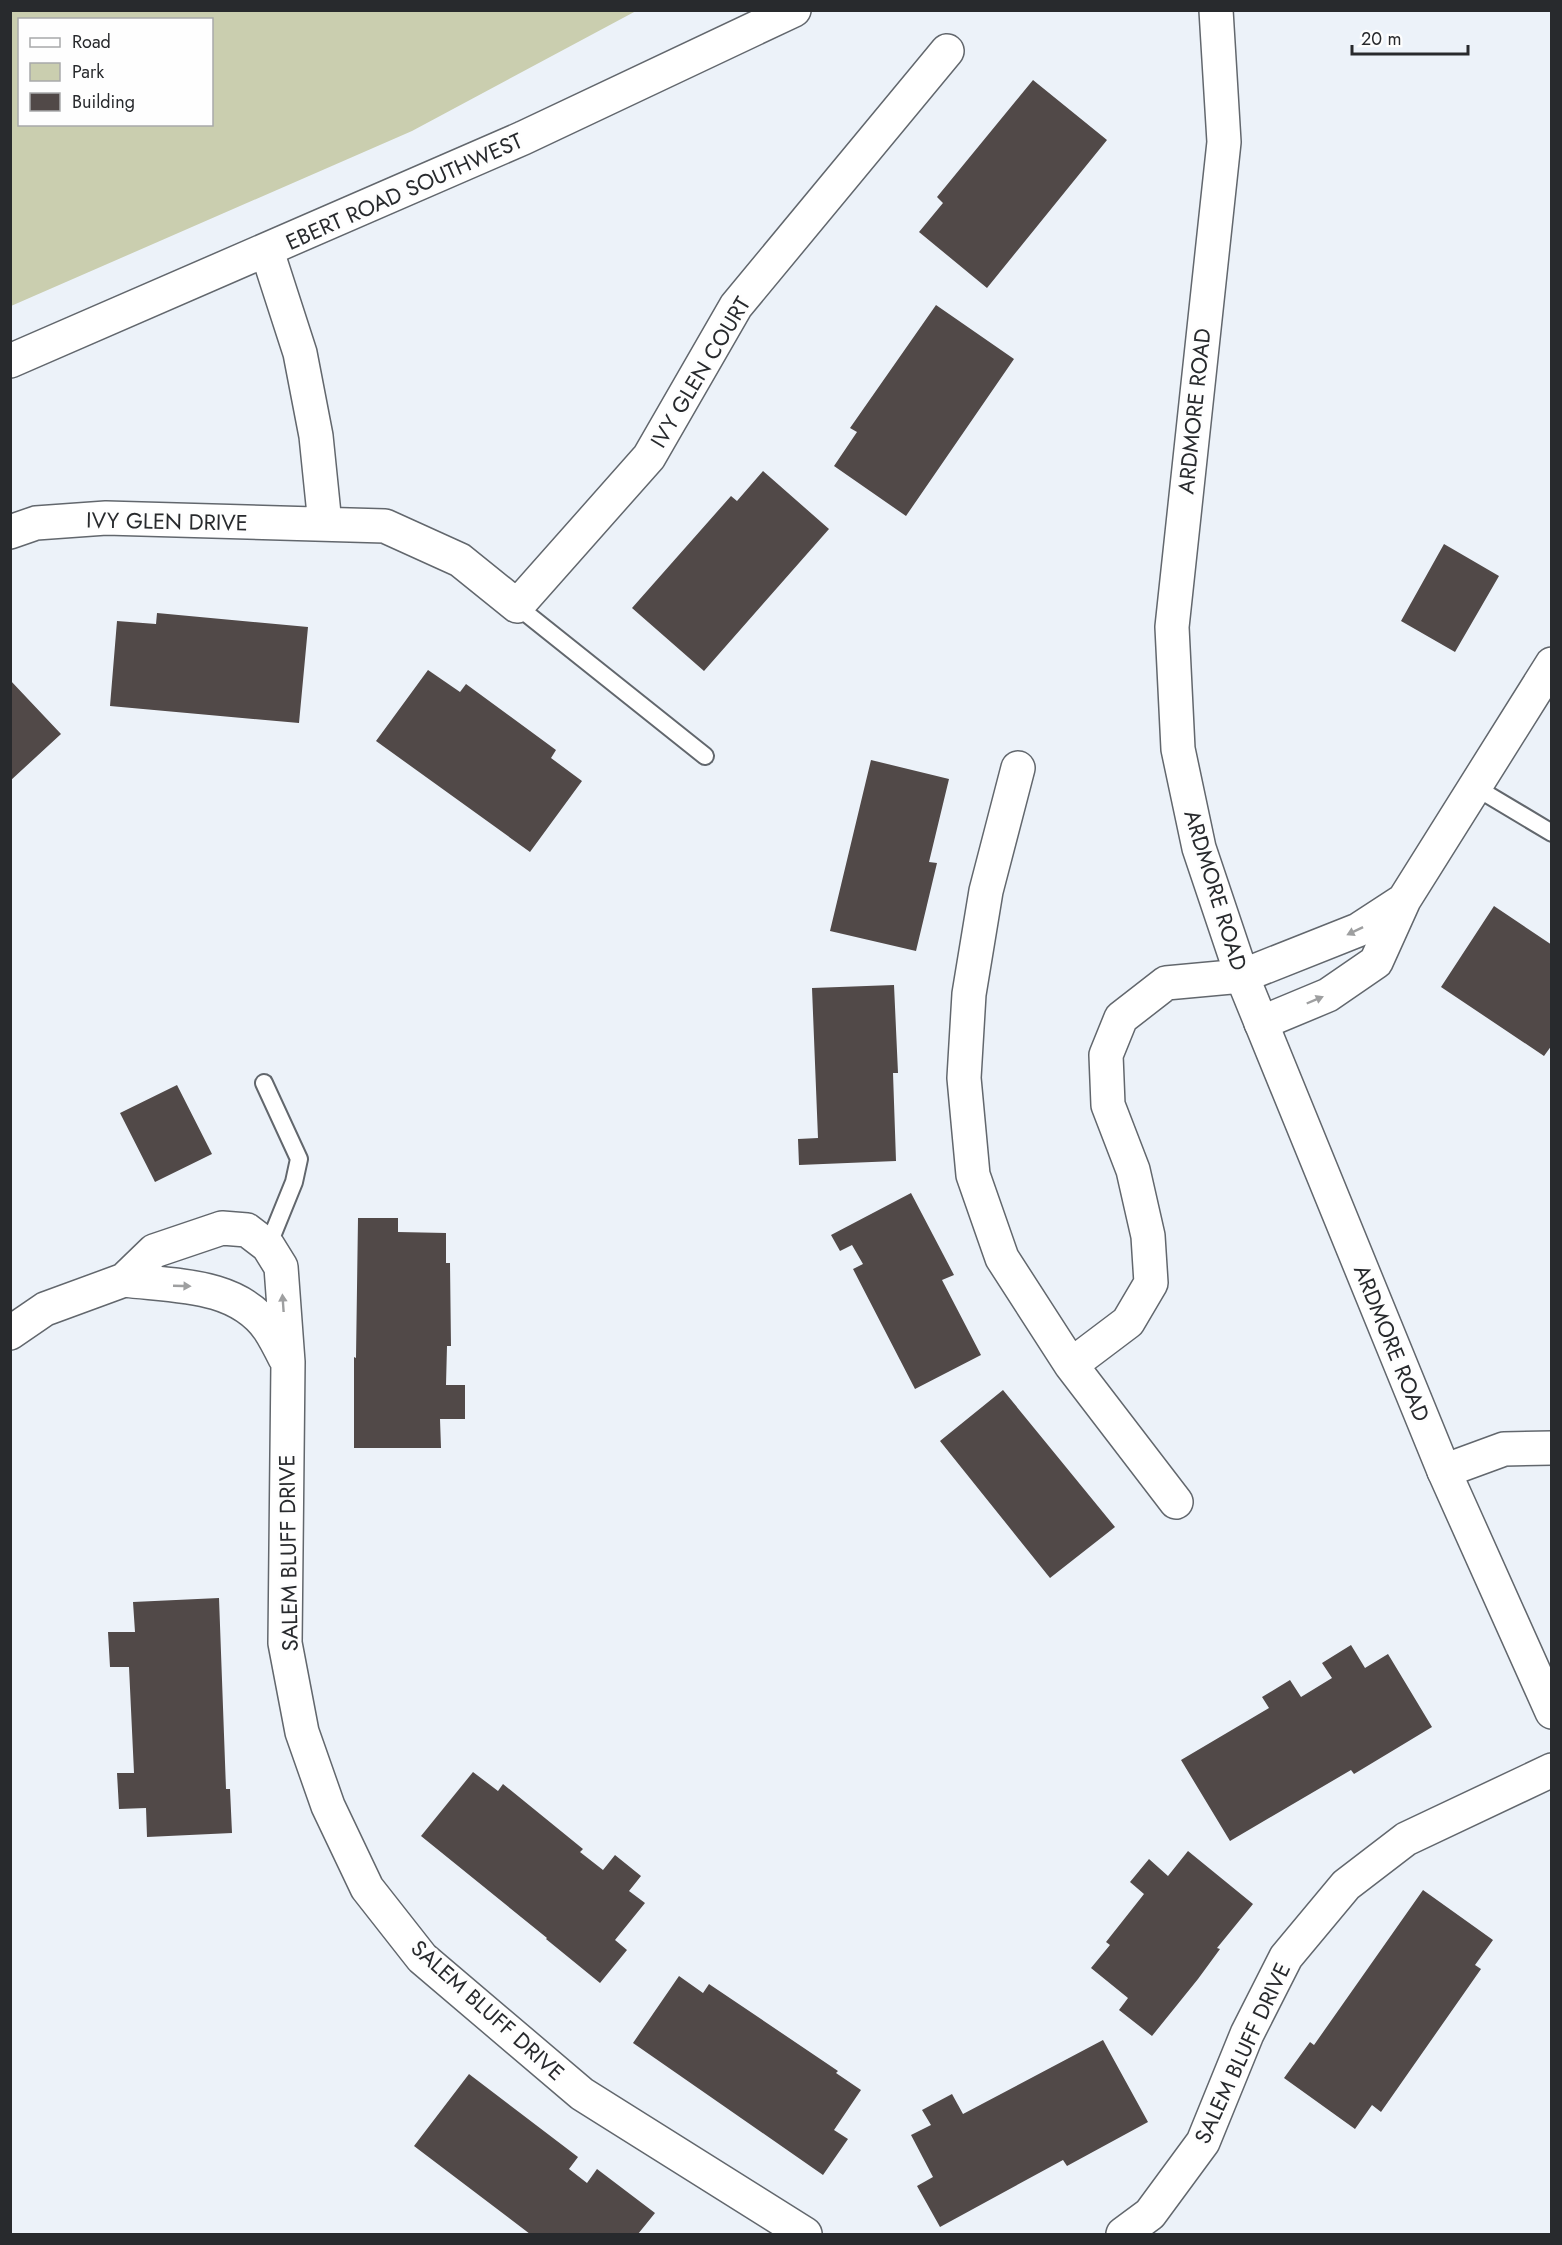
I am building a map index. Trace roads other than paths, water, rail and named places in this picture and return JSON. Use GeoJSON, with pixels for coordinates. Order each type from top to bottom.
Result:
{"type":"FeatureCollection","features":[{"type":"Feature","properties":{"kind":"street","name":"EBERT ROAD SOUTHWEST"},"geometry":{"type":"LineString","coordinates":[[10,361],[524,138],[794,10]]}},
{"type":"Feature","properties":{"kind":"street","name":"ARDMORE ROAD"},"geometry":{"type":"LineString","coordinates":[[1216,10],[1224,142],[1172,627],[1178,749],[1199,848],[1242,976],[1444,1471],[1551,1712]]}},
{"type":"Feature","properties":{"kind":"street","name":"IVY GLEN COURT"},"geometry":{"type":"LineString","coordinates":[[517,606],[649,457],[736,306],[947,51]]}},
{"type":"Feature","properties":{"kind":"street"},"geometry":{"type":"LineString","coordinates":[[267,251],[300,353],[316,436],[325,524]]}},
{"type":"Feature","properties":{"kind":"street","name":"IVY GLEN DRIVE"},"geometry":{"type":"LineString","coordinates":[[10,532],[36,523],[106,518],[385,526],[460,560],[517,606]]}},
{"type":"Feature","properties":{"kind":"street"},"geometry":{"type":"LineString","coordinates":[[1261,1023],[1328,994],[1376,962],[1404,900],[1551,663]]}},
{"type":"Feature","properties":{"kind":"street"},"geometry":{"type":"LineString","coordinates":[[1018,768],[986,891],[969,994],[965,1089],[973,1175],[1002,1258],[1071,1365],[1176,1502]]}},
{"type":"Feature","properties":{"kind":"street"},"geometry":{"type":"LineString","coordinates":[[1071,1365],[1128,1322],[1151,1283],[1148,1236],[1133,1170],[1108,1105],[1106,1055],[1121,1018],[1166,983],[1242,976],[1358,930],[1404,900]]}},
{"type":"Feature","properties":{"kind":"street","name":"SALEM BLUFF DRIVE"},"geometry":{"type":"LineString","coordinates":[[10,1333],[45,1309],[124,1280],[154,1251],[222,1228],[247,1230],[268,1246],[281,1267],[288,1362],[285,1643],[302,1732],[328,1806],[367,1888],[422,1958],[582,2094],[805,2235]]}},
{"type":"Feature","properties":{"kind":"street","name":"SALEM BLUFF DRIVE"},"geometry":{"type":"LineString","coordinates":[[124,1280],[194,1286],[223,1295],[251,1311],[269,1328],[288,1362]]}},
{"type":"Feature","properties":{"kind":"street"},"geometry":{"type":"LineString","coordinates":[[1444,1471],[1504,1449],[1551,1448]]}},
{"type":"Feature","properties":{"kind":"street","name":"SALEM BLUFF DRIVE"},"geometry":{"type":"LineString","coordinates":[[1123,2235],[1150,2214],[1203,2142],[1247,2034],[1286,1957],[1346,1885],[1406,1839],[1551,1770]]}},
{"type":"Feature","properties":{"kind":"lane"},"geometry":{"type":"LineString","coordinates":[[517,606],[705,756]]}},
{"type":"Feature","properties":{"kind":"lane"},"geometry":{"type":"LineString","coordinates":[[1474,788],[1551,833]]}},
{"type":"Feature","properties":{"kind":"lane"},"geometry":{"type":"LineString","coordinates":[[264,1083],[299,1159],[294,1182],[268,1246]]}}]}
